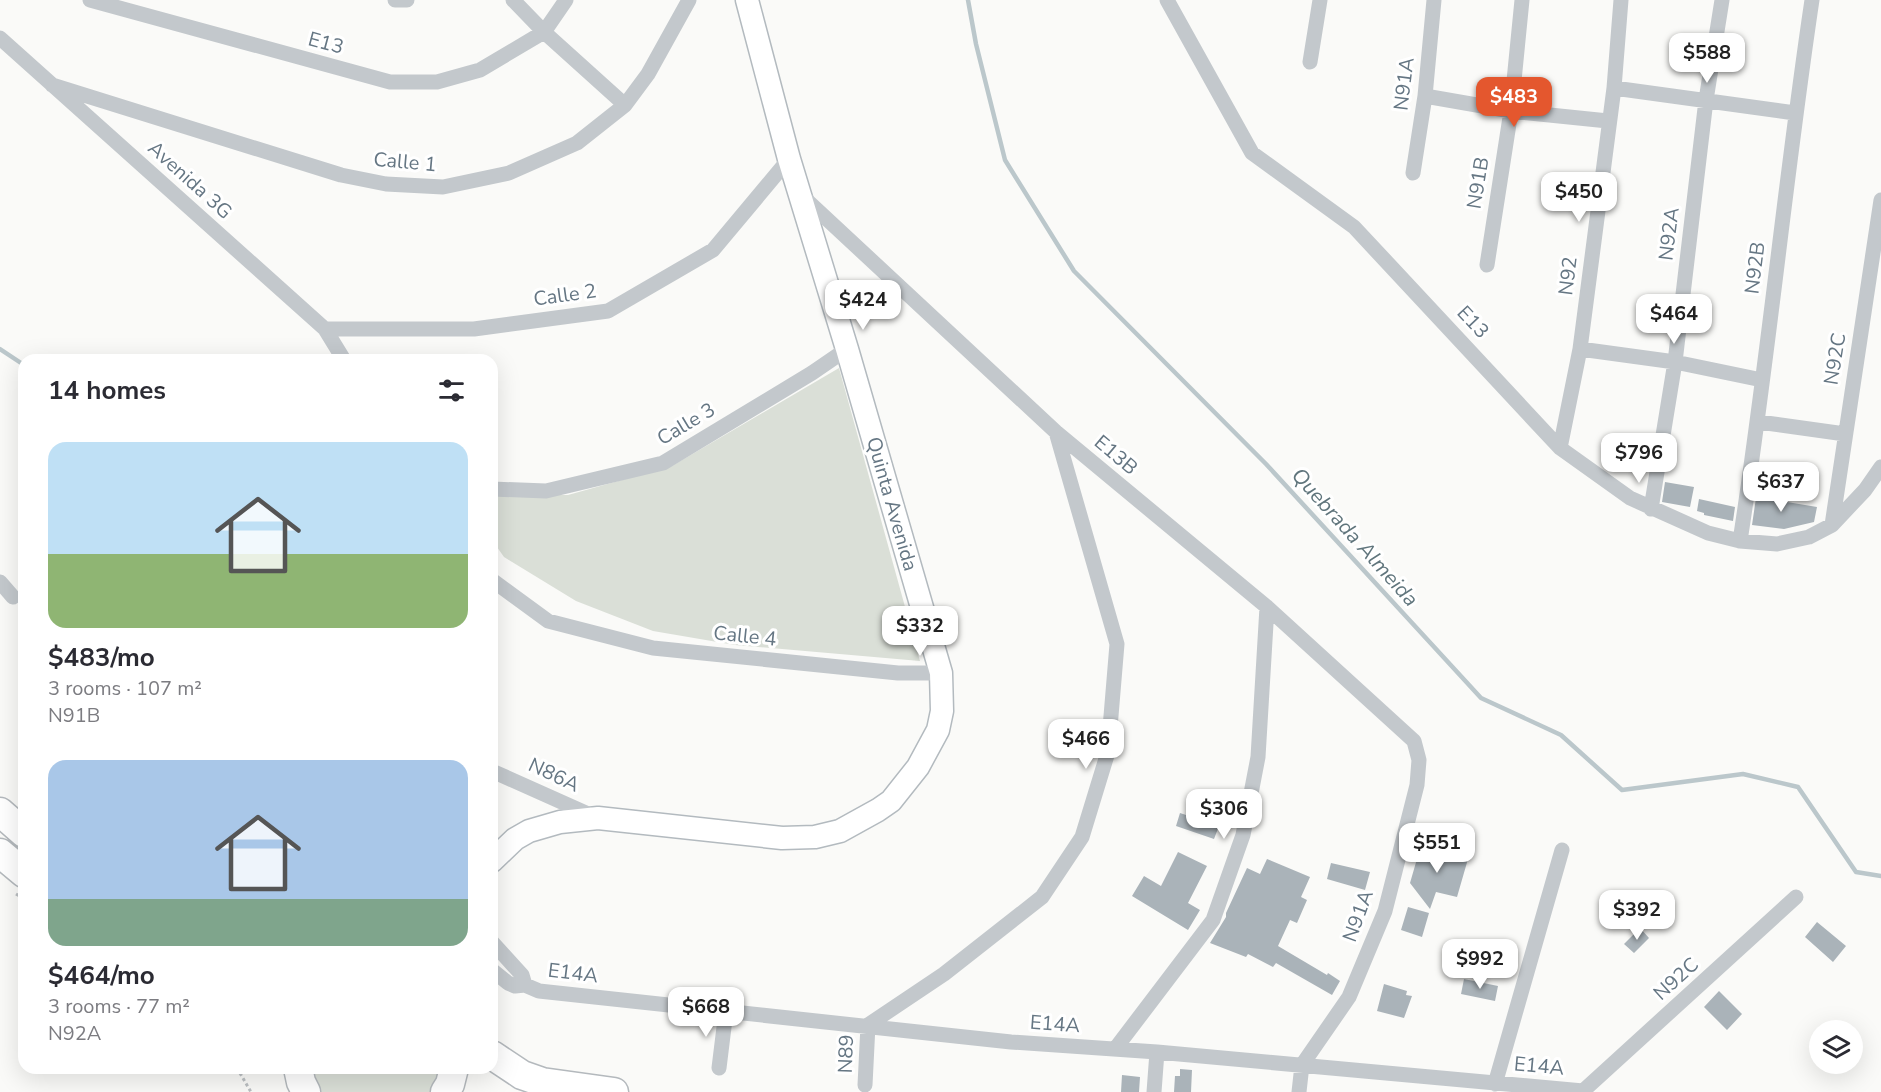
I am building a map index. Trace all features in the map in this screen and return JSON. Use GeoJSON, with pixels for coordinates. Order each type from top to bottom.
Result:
{"type":"FeatureCollection","features":[{"type":"Feature","properties":{"kind":"highway"},"geometry":{"type":"LineString","coordinates":[[0,812],[18,828]]}},
{"type":"Feature","properties":{"kind":"highway"},"geometry":{"type":"LineString","coordinates":[[0,853],[18,868]]}},
{"type":"Feature","properties":{"kind":"highway"},"geometry":{"type":"LineString","coordinates":[[498,1059],[522,1075],[542,1082],[614,1092]]}},
{"type":"Feature","properties":{"kind":"highway"},"geometry":{"type":"LineString","coordinates":[[445,1092],[452,1074]]}},
{"type":"Feature","properties":{"kind":"street","name":"E13"},"geometry":{"type":"LineString","coordinates":[[90,0],[390,82],[437,82],[480,70],[544,32]]}},
{"type":"Feature","properties":{"kind":"street"},"geometry":{"type":"LineString","coordinates":[[395,0],[407,0]]}},
{"type":"Feature","properties":{"kind":"street"},"geometry":{"type":"LineString","coordinates":[[513,0],[544,32],[625,105]]}},
{"type":"Feature","properties":{"kind":"street"},"geometry":{"type":"LineString","coordinates":[[544,32],[566,0]]}},
{"type":"Feature","properties":{"kind":"street","name":"Calle 1"},"geometry":{"type":"LineString","coordinates":[[52,85],[341,175],[386,184],[442,187],[509,172],[577,143],[625,105],[648,74],[689,0]]}},
{"type":"Feature","properties":{"kind":"street","name":"Quinta Avenida"},"geometry":{"type":"LineString","coordinates":[[498,855],[515,838],[528,831],[560,822],[598,818],[782,838],[815,837],[840,831],[891,801],[918,767],[938,730],[942,711],[941,673],[789,159],[747,0]]}},
{"type":"Feature","properties":{"kind":"street","name":"E13"},"geometry":{"type":"LineString","coordinates":[[1167,0],[1252,153],[1354,227],[1560,448],[1630,498],[1708,533],[1740,541],[1777,544],[1809,537],[1832,525]]}},
{"type":"Feature","properties":{"kind":"street"},"geometry":{"type":"LineString","coordinates":[[1310,62],[1320,0]]}},
{"type":"Feature","properties":{"kind":"street","name":"N91A"},"geometry":{"type":"LineString","coordinates":[[1413,173],[1425,96],[1434,0]]}},
{"type":"Feature","properties":{"kind":"street","name":"N91B"},"geometry":{"type":"LineString","coordinates":[[1487,265],[1511,111],[1522,0]]}},
{"type":"Feature","properties":{"kind":"street","name":"N92"},"geometry":{"type":"LineString","coordinates":[[1560,448],[1580,349],[1614,87],[1621,0]]}},
{"type":"Feature","properties":{"kind":"street","name":"N92A"},"geometry":{"type":"LineString","coordinates":[[1651,509],[1675,362],[1706,100],[1722,0]]}},
{"type":"Feature","properties":{"kind":"street","name":"N92B"},"geometry":{"type":"LineString","coordinates":[[1740,541],[1759,422],[1762,380],[1795,113],[1812,0]]}},
{"type":"Feature","properties":{"kind":"street","name":"Avenida 3G"},"geometry":{"type":"LineString","coordinates":[[0,38],[325,329],[340,354]]}},
{"type":"Feature","properties":{"kind":"street"},"geometry":{"type":"LineString","coordinates":[[1614,87],[1795,113]]}},
{"type":"Feature","properties":{"kind":"street"},"geometry":{"type":"LineString","coordinates":[[1425,96],[1511,111],[1608,121]]}},
{"type":"Feature","properties":{"kind":"street","name":"Calle 2"},"geometry":{"type":"LineString","coordinates":[[325,329],[474,329],[608,311],[713,250],[789,159]]}},
{"type":"Feature","properties":{"kind":"street","name":"E13B"},"geometry":{"type":"LineString","coordinates":[[800,194],[1056,432],[1267,607],[1414,741]]}},
{"type":"Feature","properties":{"kind":"street","name":"N92C"},"geometry":{"type":"LineString","coordinates":[[1832,525],[1881,200]]}},
{"type":"Feature","properties":{"kind":"street","name":"Calle 3"},"geometry":{"type":"LineString","coordinates":[[498,489],[546,490],[663,463],[812,373],[847,349]]}},
{"type":"Feature","properties":{"kind":"street"},"geometry":{"type":"LineString","coordinates":[[1580,349],[1675,362],[1762,380]]}},
{"type":"Feature","properties":{"kind":"street"},"geometry":{"type":"LineString","coordinates":[[1759,422],[1845,434]]}},
{"type":"Feature","properties":{"kind":"street"},"geometry":{"type":"LineString","coordinates":[[868,1025],[944,974],[1042,897],[1082,837],[1108,752],[1118,644],[1056,432]]}},
{"type":"Feature","properties":{"kind":"street"},"geometry":{"type":"LineString","coordinates":[[1832,525],[1865,490],[1881,467]]}},
{"type":"Feature","properties":{"kind":"street"},"geometry":{"type":"LineString","coordinates":[[0,582],[13,597]]}},
{"type":"Feature","properties":{"kind":"street","name":"Calle 4"},"geometry":{"type":"LineString","coordinates":[[498,584],[548,621],[653,648],[898,673],[941,673]]}},
{"type":"Feature","properties":{"kind":"street"},"geometry":{"type":"LineString","coordinates":[[1115,1049],[1213,920],[1244,835],[1258,757],[1267,607]]}},
{"type":"Feature","properties":{"kind":"street","name":"N91A"},"geometry":{"type":"LineString","coordinates":[[1299,1092],[1302,1065],[1349,997],[1385,910],[1417,785],[1419,760],[1414,741]]}},
{"type":"Feature","properties":{"kind":"street","name":"N86A"},"geometry":{"type":"LineString","coordinates":[[498,774],[598,818]]}},
{"type":"Feature","properties":{"kind":"street"},"geometry":{"type":"LineString","coordinates":[[1495,1084],[1562,850]]}},
{"type":"Feature","properties":{"kind":"street","name":"N92C"},"geometry":{"type":"LineString","coordinates":[[1583,1092],[1796,897]]}},
{"type":"Feature","properties":{"kind":"street","name":"E14A"},"geometry":{"type":"LineString","coordinates":[[498,949],[522,975],[525,984]]}},
{"type":"Feature","properties":{"kind":"street","name":"E14A"},"geometry":{"type":"LineString","coordinates":[[498,975],[515,986],[525,984],[539,991],[1011,1042],[1302,1065],[1441,1086],[1495,1084],[1583,1092]]}},
{"type":"Feature","properties":{"kind":"street"},"geometry":{"type":"LineString","coordinates":[[719,1068],[726,1011]]}},
{"type":"Feature","properties":{"kind":"street","name":"N89"},"geometry":{"type":"LineString","coordinates":[[866,1085],[868,1025]]}},
{"type":"Feature","properties":{"kind":"street"},"geometry":{"type":"LineString","coordinates":[[1154,1092],[1157,1052]]}},
{"type":"Feature","properties":{"kind":"path"},"geometry":{"type":"LineString","coordinates":[[240,1074],[251,1092]]}},
{"type":"Feature","properties":{"kind":"shaded area"},"geometry":{"type":"Polygon","coordinates":[[[839,368],[920,661],[735,645],[653,631],[576,601],[504,557],[498,548],[498,495],[568,495],[672,466],[839,368]]]}},
{"type":"Feature","properties":{"kind":"shaded area"},"geometry":{"type":"Polygon","coordinates":[[[306,1074],[444,1074],[437,1092],[314,1092],[306,1074]]]}},
{"type":"Feature","properties":{"kind":"building"},"geometry":{"type":"Polygon","coordinates":[[[1665,482],[1694,487],[1690,507],[1662,502],[1665,482]]]}},
{"type":"Feature","properties":{"kind":"building"},"geometry":{"type":"Polygon","coordinates":[[[1757,491],[1766,492],[1766,496],[1788,498],[1787,502],[1817,507],[1814,522],[1784,529],[1752,525],[1757,491]]]}},
{"type":"Feature","properties":{"kind":"building"},"geometry":{"type":"Polygon","coordinates":[[[1699,499],[1735,507],[1733,521],[1704,515],[1697,511],[1699,499]]]}},
{"type":"Feature","properties":{"kind":"building"},"geometry":{"type":"Polygon","coordinates":[[[1180,813],[1219,826],[1214,839],[1176,826],[1180,813]]]}},
{"type":"Feature","properties":{"kind":"building"},"geometry":{"type":"Polygon","coordinates":[[[1421,845],[1468,859],[1457,897],[1436,892],[1430,909],[1410,883],[1421,845]]]}},
{"type":"Feature","properties":{"kind":"building"},"geometry":{"type":"Polygon","coordinates":[[[1178,852],[1207,866],[1188,903],[1200,910],[1188,930],[1132,896],[1144,876],[1161,886],[1178,852]]]}},
{"type":"Feature","properties":{"kind":"building"},"geometry":{"type":"Polygon","coordinates":[[[1267,859],[1310,877],[1301,897],[1307,900],[1297,923],[1290,920],[1278,946],[1340,981],[1332,995],[1276,963],[1273,967],[1248,954],[1246,957],[1210,943],[1226,917],[1247,868],[1260,874],[1267,859]]]}},
{"type":"Feature","properties":{"kind":"building"},"geometry":{"type":"Polygon","coordinates":[[[1331,863],[1370,872],[1365,890],[1327,879],[1331,863]]]}},
{"type":"Feature","properties":{"kind":"building"},"geometry":{"type":"Polygon","coordinates":[[[1408,907],[1429,913],[1422,937],[1401,930],[1408,907]]]}},
{"type":"Feature","properties":{"kind":"building"},"geometry":{"type":"Polygon","coordinates":[[[1817,922],[1846,946],[1833,962],[1805,937],[1817,922]]]}},
{"type":"Feature","properties":{"kind":"building"},"geometry":{"type":"Polygon","coordinates":[[[1640,928],[1649,938],[1634,953],[1624,944],[1640,928]]]}},
{"type":"Feature","properties":{"kind":"building"},"geometry":{"type":"Polygon","coordinates":[[[1464,979],[1498,986],[1495,1001],[1461,994],[1464,979]]]}},
{"type":"Feature","properties":{"kind":"building"},"geometry":{"type":"Polygon","coordinates":[[[1384,984],[1407,991],[1406,995],[1412,996],[1404,1018],[1377,1011],[1384,984]]]}},
{"type":"Feature","properties":{"kind":"building"},"geometry":{"type":"Polygon","coordinates":[[[1719,991],[1742,1014],[1727,1030],[1704,1007],[1719,991]]]}},
{"type":"Feature","properties":{"kind":"building"},"geometry":{"type":"Polygon","coordinates":[[[1180,1069],[1192,1070],[1191,1092],[1174,1092],[1175,1076],[1180,1076],[1180,1069]]]}},
{"type":"Feature","properties":{"kind":"building"},"geometry":{"type":"Polygon","coordinates":[[[1122,1075],[1140,1077],[1139,1092],[1121,1092],[1122,1075]]]}},
{"type":"Feature","properties":{"kind":"waterway","name":"Quebrada Almeida"},"geometry":{"type":"LineString","coordinates":[[968,0],[976,44],[1005,160],[1074,271],[1266,464],[1481,698],[1561,735],[1622,790],[1743,774],[1798,787],[1856,872],[1881,876]]}},
{"type":"Feature","properties":{"kind":"waterway"},"geometry":{"type":"LineString","coordinates":[[0,349],[18,361]]}}]}
